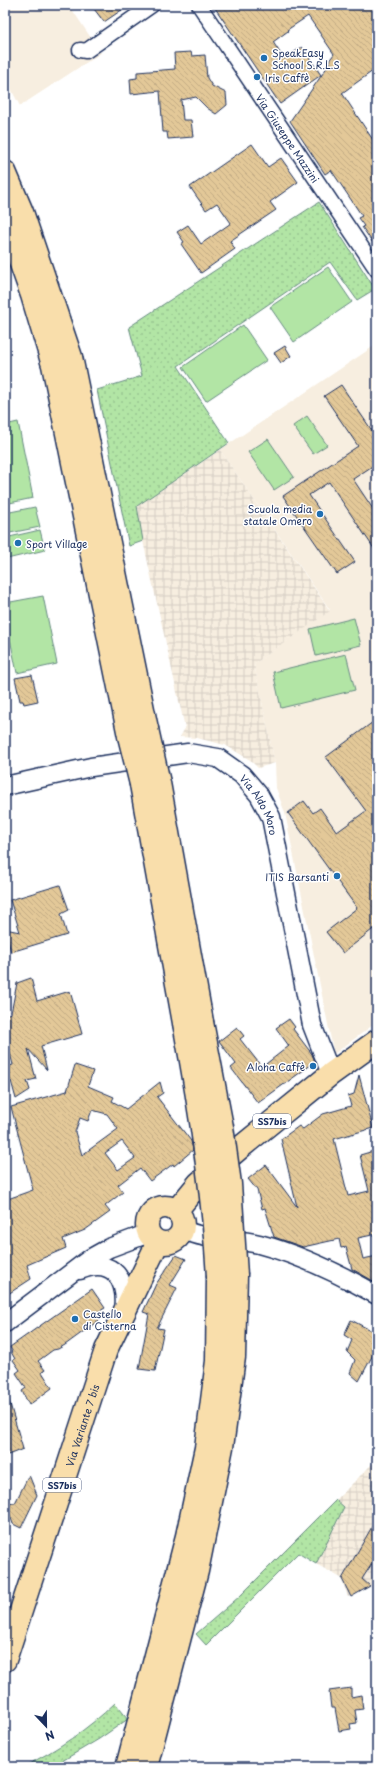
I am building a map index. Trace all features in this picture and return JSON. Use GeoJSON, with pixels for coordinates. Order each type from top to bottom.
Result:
{"type":"FeatureCollection","features":[{"type":"Feature","properties":{"kind":"main road"},"geometry":{"type":"LineString","coordinates":[[5,172],[24,220],[71,357],[138,732]]}},
{"type":"Feature","properties":{"kind":"main road"},"geometry":{"type":"LineString","coordinates":[[5,220],[32,296],[53,365],[150,783],[193,1023],[216,1234],[227,1276],[234,1357],[222,1447],[197,1571],[146,1767]]}},
{"type":"Feature","properties":{"kind":"main road","name":"SS7bis"},"geometry":{"type":"LineString","coordinates":[[179,1220],[199,1183],[331,1074],[377,1040]]}},
{"type":"Feature","properties":{"kind":"main road"},"geometry":{"type":"LineString","coordinates":[[164,1207],[179,1220],[180,1233],[173,1240],[168,1242],[154,1237],[148,1221],[154,1211],[164,1207]]}},
{"type":"Feature","properties":{"kind":"main road","name":"Via Variante 7 bis"},"geometry":{"type":"LineString","coordinates":[[5,1660],[106,1350],[124,1312],[154,1237]]}},
{"type":"Feature","properties":{"kind":"main road"},"geometry":{"type":"LineString","coordinates":[[127,1767],[187,1536],[206,1448],[218,1361],[227,1276]]}},
{"type":"Feature","properties":{"kind":"street"},"geometry":{"type":"LineString","coordinates":[[80,50],[86,50],[152,5]]}},
{"type":"Feature","properties":{"kind":"street","name":"Via Giuseppe Mazzini"},"geometry":{"type":"LineString","coordinates":[[200,5],[377,270]]}},
{"type":"Feature","properties":{"kind":"street","name":"Via Aldo Moro"},"geometry":{"type":"LineString","coordinates":[[5,786],[91,767],[188,753],[218,758],[242,775],[259,795],[271,817],[312,1025],[331,1074]]}},
{"type":"Feature","properties":{"kind":"street"},"geometry":{"type":"LineString","coordinates":[[179,1220],[205,1238],[252,1243],[276,1249],[314,1263],[377,1295]]}},
{"type":"Feature","properties":{"kind":"street"},"geometry":{"type":"LineString","coordinates":[[5,1323],[91,1258],[109,1248],[154,1237]]}},
{"type":"Feature","properties":{"kind":"street"},"geometry":{"type":"LineString","coordinates":[[70,1274],[97,1264],[110,1269],[118,1276],[124,1288],[124,1312]]}},
{"type":"Feature","properties":{"kind":"shaded area"},"geometry":{"type":"Polygon","coordinates":[[[5,5],[69,5],[101,53],[20,106],[5,78],[5,5]]]}},
{"type":"Feature","properties":{"kind":"shaded area","name":"ITIS Barsanti"},"geometry":{"type":"Polygon","coordinates":[[[377,344],[377,1022],[334,1054],[285,813],[276,788],[275,763],[254,664],[330,610],[220,450],[377,344]]]}},
{"type":"Feature","properties":{"kind":"shaded area"},"geometry":{"type":"Polygon","coordinates":[[[220,450],[330,611],[254,664],[275,763],[258,768],[250,760],[225,745],[197,738],[180,737],[185,728],[143,541],[137,506],[220,450]]]}},
{"type":"Feature","properties":{"kind":"shaded area"},"geometry":{"type":"Polygon","coordinates":[[[377,1459],[377,1583],[348,1597],[341,1578],[316,1564],[344,1507],[336,1500],[377,1459]]]}},
{"type":"Feature","properties":{"kind":"green space"},"geometry":{"type":"Polygon","coordinates":[[[319,202],[375,289],[357,300],[330,262],[178,366],[229,443],[137,506],[143,541],[129,546],[97,390],[142,376],[129,327],[319,202]]]}},
{"type":"Feature","properties":{"kind":"green space"},"geometry":{"type":"Polygon","coordinates":[[[328,267],[352,302],[294,342],[270,307],[328,267]]]}},
{"type":"Feature","properties":{"kind":"green space"},"geometry":{"type":"Polygon","coordinates":[[[243,325],[267,360],[206,401],[183,367],[243,325]]]}},
{"type":"Feature","properties":{"kind":"green space"},"geometry":{"type":"Polygon","coordinates":[[[307,416],[327,445],[313,454],[293,426],[307,416]]]}},
{"type":"Feature","properties":{"kind":"green space"},"geometry":{"type":"Polygon","coordinates":[[[18,422],[33,498],[5,504],[5,425],[18,422]]]}},
{"type":"Feature","properties":{"kind":"green space"},"geometry":{"type":"Polygon","coordinates":[[[268,439],[294,477],[274,490],[248,452],[268,439]]]}},
{"type":"Feature","properties":{"kind":"green space"},"geometry":{"type":"Polygon","coordinates":[[[35,507],[40,527],[5,534],[5,513],[35,507]]]}},
{"type":"Feature","properties":{"kind":"green space"},"geometry":{"type":"Polygon","coordinates":[[[40,530],[45,550],[7,559],[5,538],[40,530]]]}},
{"type":"Feature","properties":{"kind":"green space"},"geometry":{"type":"Polygon","coordinates":[[[43,596],[57,664],[17,673],[5,614],[5,603],[43,596]]]}},
{"type":"Feature","properties":{"kind":"green space"},"geometry":{"type":"Polygon","coordinates":[[[354,618],[361,645],[316,656],[310,629],[354,618]]]}},
{"type":"Feature","properties":{"kind":"green space"},"geometry":{"type":"Polygon","coordinates":[[[346,654],[355,690],[281,708],[273,672],[346,654]]]}},
{"type":"Feature","properties":{"kind":"green space"},"geometry":{"type":"Polygon","coordinates":[[[336,1500],[344,1507],[316,1564],[298,1553],[206,1645],[196,1634],[240,1596],[336,1500]]]}},
{"type":"Feature","properties":{"kind":"green space"},"geometry":{"type":"Polygon","coordinates":[[[115,1703],[128,1719],[99,1739],[52,1767],[23,1767],[72,1738],[94,1722],[115,1703]]]}},
{"type":"Feature","properties":{"kind":"building"},"geometry":{"type":"Polygon","coordinates":[[[91,5],[129,5],[104,22],[91,5]]]}},
{"type":"Feature","properties":{"kind":"building"},"geometry":{"type":"Polygon","coordinates":[[[213,5],[377,5],[377,68],[342,93],[377,146],[377,166],[373,169],[376,173],[373,176],[377,182],[377,249],[362,227],[364,226],[358,218],[362,216],[331,170],[325,174],[290,121],[330,63],[328,62],[334,54],[308,16],[287,30],[288,31],[273,42],[284,59],[302,47],[321,75],[280,104],[213,5]]]}},
{"type":"Feature","properties":{"kind":"building"},"geometry":{"type":"Polygon","coordinates":[[[191,52],[192,56],[205,55],[207,78],[212,86],[226,93],[227,105],[216,114],[207,108],[196,97],[181,100],[183,120],[191,120],[193,137],[168,139],[167,132],[163,132],[160,91],[131,94],[130,79],[137,78],[137,72],[175,69],[174,53],[191,52]]]}},
{"type":"Feature","properties":{"kind":"building"},"geometry":{"type":"Polygon","coordinates":[[[252,144],[268,167],[281,158],[298,182],[270,202],[276,210],[230,241],[235,249],[201,273],[181,244],[184,242],[177,232],[188,225],[201,244],[231,223],[217,203],[206,210],[190,187],[252,144]]]}},
{"type":"Feature","properties":{"kind":"building"},"geometry":{"type":"Polygon","coordinates":[[[285,346],[291,356],[281,363],[274,353],[285,346]]]}},
{"type":"Feature","properties":{"kind":"building"},"geometry":{"type":"Polygon","coordinates":[[[341,385],[377,438],[377,463],[353,479],[377,515],[377,553],[329,482],[309,495],[355,562],[337,574],[283,496],[358,446],[324,396],[341,385]]]}},
{"type":"Feature","properties":{"kind":"building"},"geometry":{"type":"Polygon","coordinates":[[[32,675],[38,701],[24,704],[23,701],[20,701],[15,678],[32,675]]]}},
{"type":"Feature","properties":{"kind":"building"},"geometry":{"type":"Polygon","coordinates":[[[377,719],[377,926],[343,953],[326,932],[357,908],[288,813],[304,801],[313,813],[320,808],[337,832],[366,811],[326,757],[377,719]]]}},
{"type":"Feature","properties":{"kind":"building"},"geometry":{"type":"Polygon","coordinates":[[[60,885],[69,910],[61,914],[67,935],[11,952],[5,929],[20,932],[10,900],[60,885]]]}},
{"type":"Feature","properties":{"kind":"building"},"geometry":{"type":"Polygon","coordinates":[[[31,978],[37,1001],[70,991],[82,1034],[41,1046],[47,1070],[28,1049],[36,1079],[27,1081],[30,1090],[16,1099],[11,1081],[8,1082],[5,1071],[5,1067],[13,1065],[8,1045],[5,1046],[5,1015],[11,1013],[17,983],[31,978]]]}},
{"type":"Feature","properties":{"kind":"building"},"geometry":{"type":"Polygon","coordinates":[[[289,1019],[295,1027],[293,1029],[312,1054],[315,1062],[258,1103],[231,1068],[236,1064],[219,1041],[237,1027],[244,1036],[240,1039],[262,1067],[289,1046],[276,1028],[289,1019]]]}},
{"type":"Feature","properties":{"kind":"building"},"geometry":{"type":"Polygon","coordinates":[[[75,1065],[93,1071],[88,1086],[114,1097],[112,1101],[126,1109],[160,1082],[163,1093],[157,1097],[191,1141],[193,1150],[174,1166],[173,1164],[150,1181],[140,1168],[118,1185],[123,1192],[105,1206],[110,1212],[85,1230],[63,1239],[66,1248],[27,1265],[31,1279],[5,1296],[5,1200],[33,1190],[11,1107],[67,1091],[75,1065]],[[92,1110],[88,1121],[80,1118],[75,1132],[82,1155],[118,1129],[107,1114],[92,1110]],[[122,1141],[105,1153],[118,1170],[135,1158],[122,1141]]]}},
{"type":"Feature","properties":{"kind":"building"},"geometry":{"type":"Polygon","coordinates":[[[359,1075],[373,1128],[334,1139],[348,1196],[369,1191],[360,1155],[377,1150],[377,1234],[358,1238],[363,1259],[377,1256],[377,1283],[352,1269],[346,1247],[341,1248],[339,1239],[303,1247],[274,1237],[265,1208],[262,1209],[257,1190],[248,1179],[266,1165],[297,1207],[281,1139],[299,1126],[303,1129],[323,1114],[351,1106],[348,1096],[354,1094],[359,1075]]]}},
{"type":"Feature","properties":{"kind":"building"},"geometry":{"type":"Polygon","coordinates":[[[176,1255],[186,1259],[170,1285],[177,1288],[157,1328],[164,1329],[155,1371],[139,1369],[149,1314],[143,1312],[156,1284],[176,1255]]]}},
{"type":"Feature","properties":{"kind":"building"},"geometry":{"type":"Polygon","coordinates":[[[92,1289],[105,1308],[98,1312],[102,1318],[65,1345],[53,1350],[38,1361],[45,1370],[42,1372],[52,1388],[29,1405],[22,1391],[26,1388],[16,1373],[20,1370],[13,1360],[15,1359],[10,1347],[92,1289]]]}},
{"type":"Feature","properties":{"kind":"building"},"geometry":{"type":"Polygon","coordinates":[[[351,1320],[376,1333],[374,1339],[377,1342],[377,1347],[359,1381],[350,1373],[355,1360],[347,1352],[352,1340],[344,1335],[351,1320]]]}},
{"type":"Feature","properties":{"kind":"building"},"geometry":{"type":"Polygon","coordinates":[[[8,1397],[23,1449],[8,1455],[5,1445],[5,1398],[8,1397]]]}},
{"type":"Feature","properties":{"kind":"building"},"geometry":{"type":"Polygon","coordinates":[[[29,1475],[37,1495],[21,1528],[13,1524],[6,1504],[15,1503],[29,1475]]]}},
{"type":"Feature","properties":{"kind":"building"},"geometry":{"type":"Polygon","coordinates":[[[377,1518],[377,1556],[362,1579],[370,1586],[351,1597],[342,1579],[377,1518]]]}},
{"type":"Feature","properties":{"kind":"building"},"geometry":{"type":"Polygon","coordinates":[[[351,1688],[351,1697],[361,1695],[363,1709],[355,1710],[357,1723],[350,1724],[351,1729],[339,1731],[335,1708],[331,1708],[329,1691],[351,1688]]]}},
{"type":"Feature","properties":{"kind":"railway"},"geometry":{"type":"LineString","coordinates":[[373,1767],[377,1760]]}},
{"type":"Feature","properties":{"kind":"place","name":"SpeakEasy School S.R.L.S"},"geometry":{"type":"Point","coordinates":[264,58]}},
{"type":"Feature","properties":{"kind":"place","name":"Iris Caffè"},"geometry":{"type":"Point","coordinates":[257,77]}},
{"type":"Feature","properties":{"kind":"place","name":"Scuola media statale Omero"},"geometry":{"type":"Point","coordinates":[320,514]}},
{"type":"Feature","properties":{"kind":"place","name":"Sport Village"},"geometry":{"type":"Point","coordinates":[18,543]}},
{"type":"Feature","properties":{"kind":"place","name":"ITIS Barsanti"},"geometry":{"type":"Point","coordinates":[337,876]}},
{"type":"Feature","properties":{"kind":"place","name":"Aloha Caffè"},"geometry":{"type":"Point","coordinates":[313,1066]}},
{"type":"Feature","properties":{"kind":"place","name":"Castello di Cisterna"},"geometry":{"type":"Point","coordinates":[75,1319]}}]}
